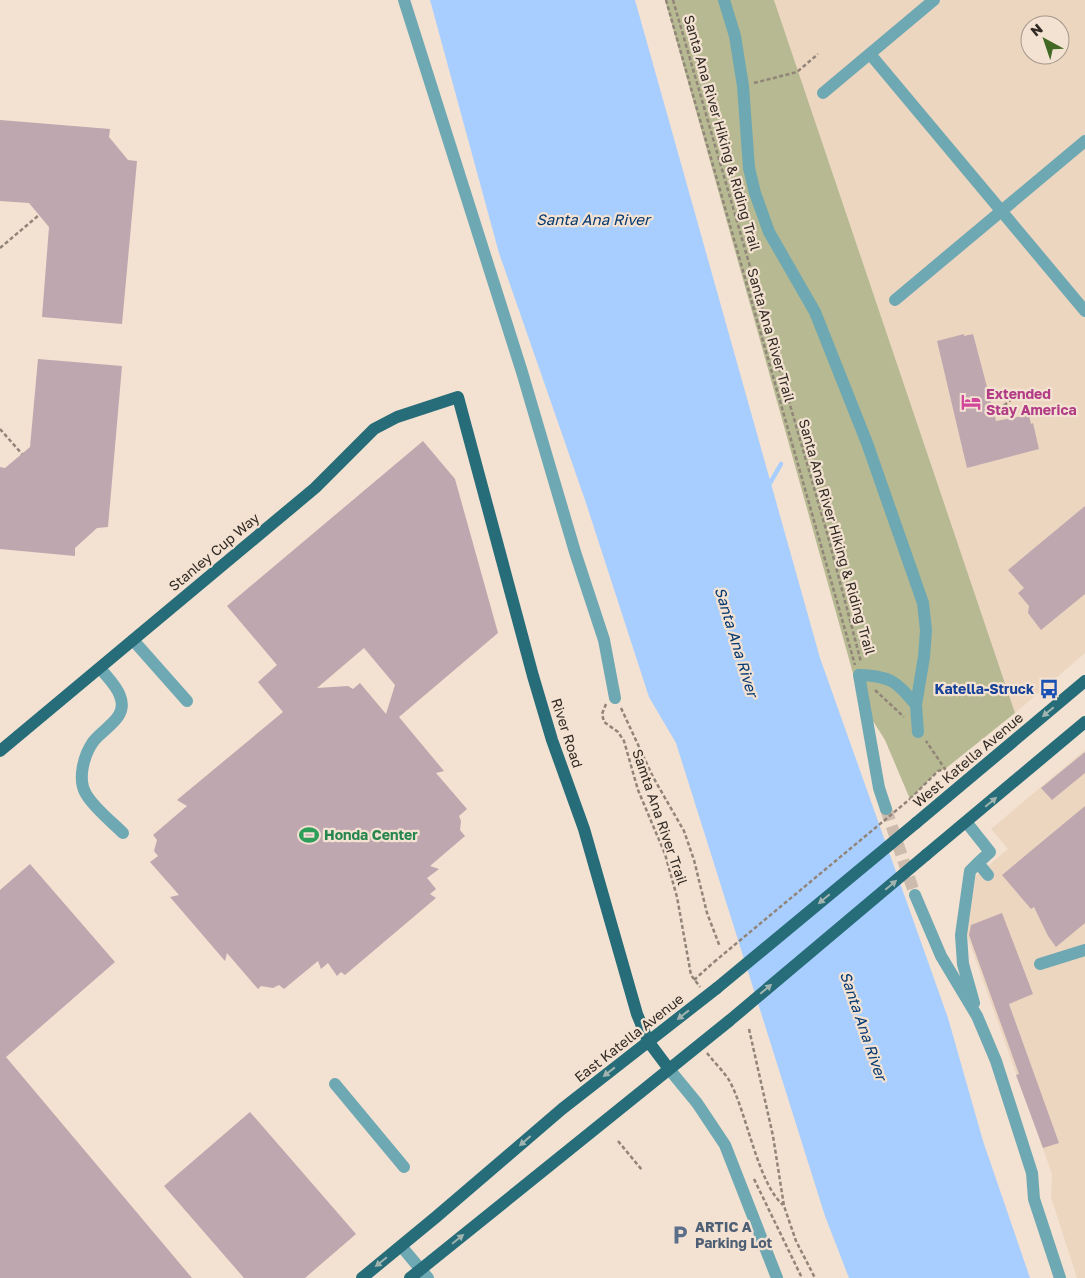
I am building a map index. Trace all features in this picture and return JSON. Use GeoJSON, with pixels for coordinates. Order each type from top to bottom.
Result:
{"type":"FeatureCollection","features":[{"type":"Feature","properties":{"kind":"main road","name":"Stanley Cup Way"},"geometry":{"type":"LineString","coordinates":[[0,751],[315,488],[374,429],[397,417],[458,397]]}},
{"type":"Feature","properties":{"kind":"main road","name":"River Road"},"geometry":{"type":"LineString","coordinates":[[458,397],[533,676],[552,740],[584,829],[637,1014],[648,1041],[669,1069]]}},
{"type":"Feature","properties":{"kind":"main road","name":"West Katella Avenue"},"geometry":{"type":"LineString","coordinates":[[916,823],[1085,681]]}},
{"type":"Feature","properties":{"kind":"main road"},"geometry":{"type":"LineString","coordinates":[[410,1278],[424,1274],[926,855],[967,823],[1085,722]]}},
{"type":"Feature","properties":{"kind":"main road","name":"East Katella Avenue"},"geometry":{"type":"LineString","coordinates":[[362,1278],[562,1109],[717,988],[916,823]]}},
{"type":"Feature","properties":{"kind":"street"},"geometry":{"type":"LineString","coordinates":[[404,0],[522,372],[575,552],[604,640],[615,698]]}},
{"type":"Feature","properties":{"kind":"street"},"geometry":{"type":"LineString","coordinates":[[724,0],[735,36],[743,86],[749,168],[756,193],[769,232],[815,312],[867,442],[923,603],[926,630],[916,705],[918,732]]}},
{"type":"Feature","properties":{"kind":"street"},"geometry":{"type":"LineString","coordinates":[[824,93],[934,0]]}},
{"type":"Feature","properties":{"kind":"street"},"geometry":{"type":"LineString","coordinates":[[870,54],[1085,311]]}},
{"type":"Feature","properties":{"kind":"street"},"geometry":{"type":"LineString","coordinates":[[895,300],[1085,141]]}},
{"type":"Feature","properties":{"kind":"street"},"geometry":{"type":"LineString","coordinates":[[133,640],[187,701]]}},
{"type":"Feature","properties":{"kind":"street"},"geometry":{"type":"LineString","coordinates":[[100,668],[120,696],[122,707],[117,719],[93,742],[85,760],[82,775],[85,793],[122,833]]}},
{"type":"Feature","properties":{"kind":"street"},"geometry":{"type":"LineString","coordinates":[[886,809],[879,788],[859,675],[881,675],[893,680],[898,683],[916,705]]}},
{"type":"Feature","properties":{"kind":"street"},"geometry":{"type":"LineString","coordinates":[[967,823],[990,852],[970,870],[961,935],[964,964],[977,1016]]}},
{"type":"Feature","properties":{"kind":"street"},"geometry":{"type":"LineString","coordinates":[[978,862],[988,875]]}},
{"type":"Feature","properties":{"kind":"street"},"geometry":{"type":"LineString","coordinates":[[915,895],[941,956],[977,1016],[996,1061],[1032,1173],[1034,1199],[1060,1278]]}},
{"type":"Feature","properties":{"kind":"street"},"geometry":{"type":"LineString","coordinates":[[1040,964],[1085,950]]}},
{"type":"Feature","properties":{"kind":"street"},"geometry":{"type":"LineString","coordinates":[[669,1069],[697,1103],[725,1145],[777,1278]]}},
{"type":"Feature","properties":{"kind":"street"},"geometry":{"type":"LineString","coordinates":[[335,1084],[404,1168]]}},
{"type":"Feature","properties":{"kind":"street"},"geometry":{"type":"LineString","coordinates":[[401,1246],[424,1274]]}},
{"type":"Feature","properties":{"kind":"path","name":"Santa Ana River Trail"},"geometry":{"type":"LineString","coordinates":[[666,0],[859,675]]}},
{"type":"Feature","properties":{"kind":"path","name":"Santa Ana River Hiking & Riding Trail"},"geometry":{"type":"LineString","coordinates":[[673,0],[827,533],[863,668],[859,675]]}},
{"type":"Feature","properties":{"kind":"path"},"geometry":{"type":"LineString","coordinates":[[743,86],[797,72],[818,54]]}},
{"type":"Feature","properties":{"kind":"path"},"geometry":{"type":"LineString","coordinates":[[0,248],[39,215]]}},
{"type":"Feature","properties":{"kind":"path"},"geometry":{"type":"LineString","coordinates":[[994,414],[1020,392]]}},
{"type":"Feature","properties":{"kind":"path"},"geometry":{"type":"LineString","coordinates":[[0,429],[22,454]]}},
{"type":"Feature","properties":{"kind":"path","name":"Samta Ana River Trail"},"geometry":{"type":"LineString","coordinates":[[720,947],[707,913],[694,860],[684,831],[653,777],[618,701],[615,698],[608,700],[602,707],[604,722],[618,732],[624,741],[638,790],[665,854],[676,897],[691,975],[694,980],[910,799],[938,771],[945,769],[918,732],[859,675]]}},
{"type":"Feature","properties":{"kind":"path"},"geometry":{"type":"LineString","coordinates":[[749,1029],[773,1136],[784,1206],[796,1241],[815,1278]]}},
{"type":"Feature","properties":{"kind":"path"},"geometry":{"type":"LineString","coordinates":[[700,1044],[729,1080],[766,1176],[776,1198],[784,1206]]}},
{"type":"Feature","properties":{"kind":"path"},"geometry":{"type":"LineString","coordinates":[[618,1141],[642,1170]]}},
{"type":"Feature","properties":{"kind":"path"},"geometry":{"type":"LineString","coordinates":[[754,1179],[802,1278]]}},
{"type":"Feature","properties":{"kind":"shaded area"},"geometry":{"type":"Polygon","coordinates":[[[774,0],[1085,0],[1085,653],[1015,713],[774,0]]]}},
{"type":"Feature","properties":{"kind":"shaded area"},"geometry":{"type":"Polygon","coordinates":[[[1085,750],[1085,1278],[1077,1278],[1051,1197],[1052,1174],[965,930],[976,876],[1008,849],[991,829],[1085,750]]]}},
{"type":"Feature","properties":{"kind":"green space"},"geometry":{"type":"Polygon","coordinates":[[[665,0],[774,0],[1015,713],[945,769],[938,771],[910,799],[885,740],[861,702],[665,0]]]}},
{"type":"Feature","properties":{"kind":"water","name":"Santa Ana River"},"geometry":{"type":"Polygon","coordinates":[[[430,0],[635,0],[820,658],[948,1018],[983,1141],[1030,1278],[849,1278],[825,1216],[676,743],[649,697],[585,500],[499,253],[430,0]]]}},
{"type":"Feature","properties":{"kind":"building"},"geometry":{"type":"Polygon","coordinates":[[[0,120],[110,129],[109,137],[128,160],[137,161],[122,324],[42,317],[49,227],[29,203],[0,201],[0,120]]]}},
{"type":"Feature","properties":{"kind":"building","name":"Extended Stay America"},"geometry":{"type":"Polygon","coordinates":[[[964,334],[964,336],[973,334],[996,421],[1029,415],[1031,424],[1033,423],[1039,449],[967,468],[937,341],[964,334]]]}},
{"type":"Feature","properties":{"kind":"building"},"geometry":{"type":"Polygon","coordinates":[[[38,359],[122,366],[108,527],[97,528],[75,548],[75,556],[0,549],[0,467],[5,468],[30,447],[38,359]]]}},
{"type":"Feature","properties":{"kind":"building"},"geometry":{"type":"Polygon","coordinates":[[[423,441],[455,479],[498,633],[399,717],[444,771],[436,773],[467,809],[459,816],[461,821],[460,830],[465,836],[430,866],[439,869],[427,878],[436,889],[430,894],[436,898],[345,975],[341,972],[337,976],[328,963],[321,969],[318,961],[284,989],[279,985],[273,988],[261,986],[258,989],[227,953],[225,961],[170,897],[179,895],[150,862],[158,856],[154,851],[157,840],[153,835],[187,806],[177,800],[283,712],[258,682],[277,665],[227,606],[423,441]],[[364,648],[317,688],[348,686],[353,689],[360,683],[386,714],[395,685],[364,648]]]}},
{"type":"Feature","properties":{"kind":"building"},"geometry":{"type":"Polygon","coordinates":[[[1085,506],[1085,594],[1041,630],[1028,613],[1029,606],[1018,593],[1024,588],[1008,570],[1085,506]]]}},
{"type":"Feature","properties":{"kind":"building"},"geometry":{"type":"Polygon","coordinates":[[[1085,752],[1085,773],[1052,800],[1041,788],[1085,752]]]}},
{"type":"Feature","properties":{"kind":"building"},"geometry":{"type":"Polygon","coordinates":[[[1085,806],[1085,923],[1056,947],[1048,936],[1034,907],[1031,909],[1002,875],[1085,806]]]}},
{"type":"Feature","properties":{"kind":"building"},"geometry":{"type":"Polygon","coordinates":[[[30,864],[115,962],[6,1057],[192,1278],[0,1278],[0,890],[30,864]]]}},
{"type":"Feature","properties":{"kind":"building"},"geometry":{"type":"Polygon","coordinates":[[[1002,913],[1033,994],[1009,1004],[1059,1143],[1043,1148],[1016,1075],[1019,1074],[969,935],[971,925],[1002,913]]]}},
{"type":"Feature","properties":{"kind":"building"},"geometry":{"type":"Polygon","coordinates":[[[250,1112],[356,1234],[305,1278],[244,1278],[164,1186],[250,1112]]]}},
{"type":"Feature","properties":{"kind":"waterway"},"geometry":{"type":"LineString","coordinates":[[769,485],[781,464]]}},
{"type":"Feature","properties":{"kind":"tunnel"},"geometry":{"type":"LineString","coordinates":[[886,809],[915,895]]}},
{"type":"Feature","properties":{"kind":"place","name":"Extended Stay America"},"geometry":{"type":"Point","coordinates":[971,402]}},
{"type":"Feature","properties":{"kind":"place","name":"Katella-Struck"},"geometry":{"type":"Point","coordinates":[1049,689]}},
{"type":"Feature","properties":{"kind":"place","name":"Honda Center"},"geometry":{"type":"Point","coordinates":[309,835]}},
{"type":"Feature","properties":{"kind":"place","name":"ARTIC A Parking Lot"},"geometry":{"type":"Point","coordinates":[680,1235]}}]}
